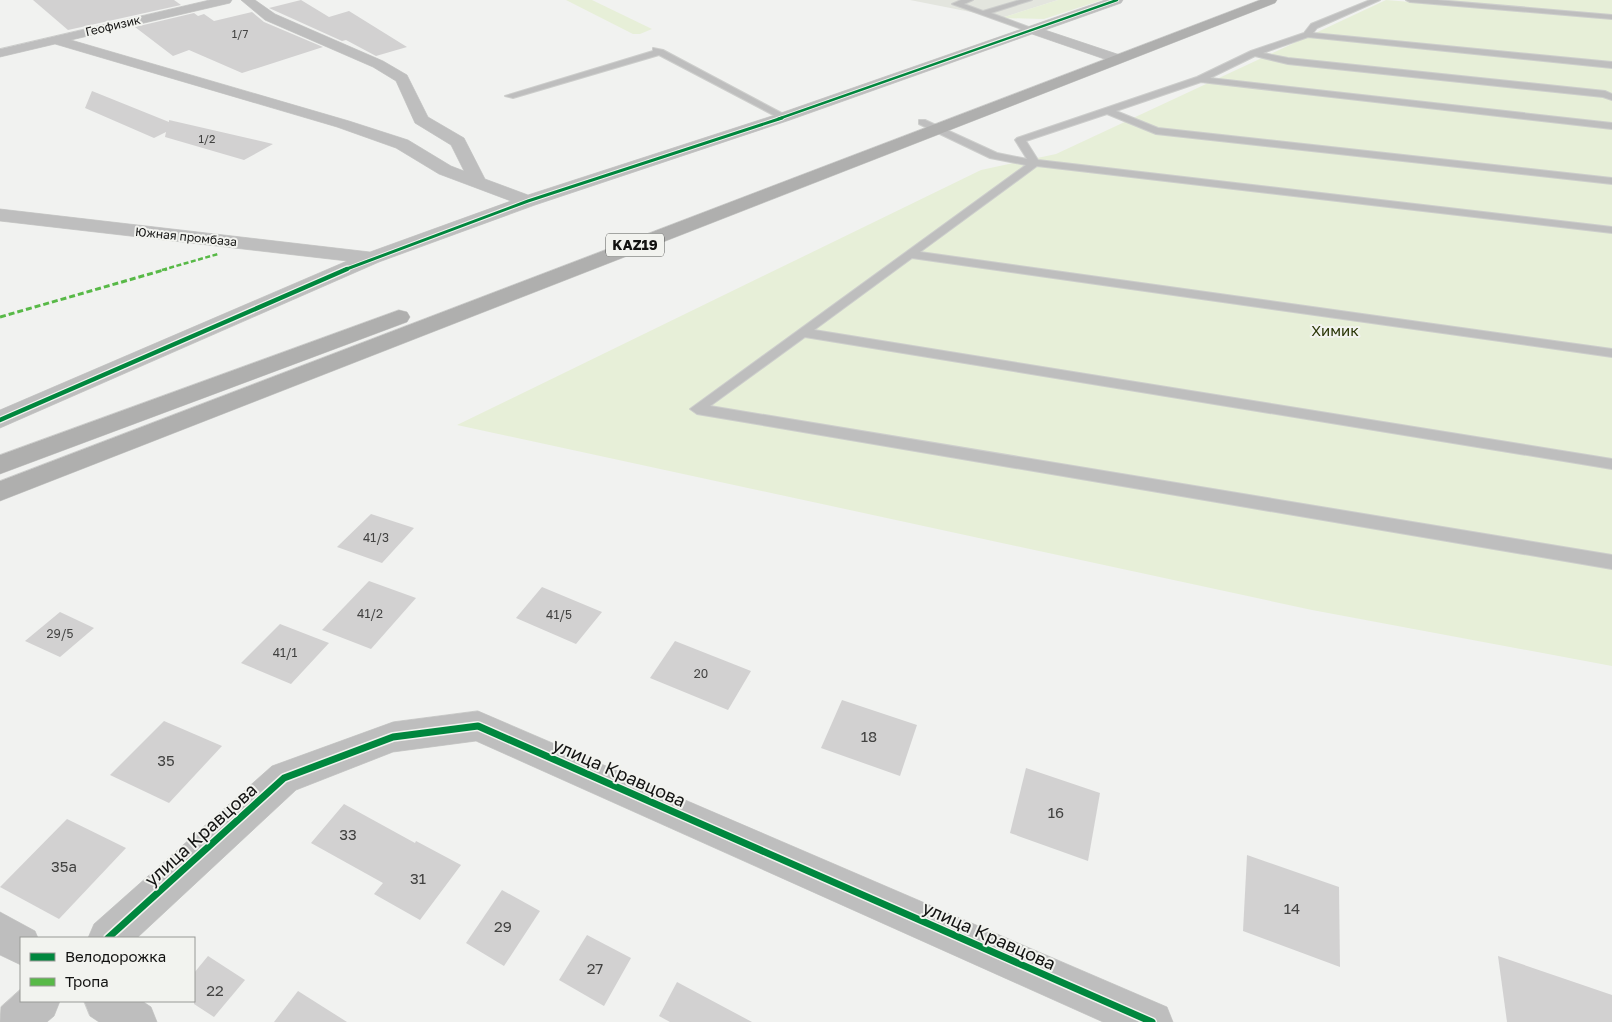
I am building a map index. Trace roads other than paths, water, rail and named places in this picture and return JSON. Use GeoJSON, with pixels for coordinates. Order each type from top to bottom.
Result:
{"type":"FeatureCollection","features":[{"type":"Feature","properties":{"kind":"highway","name":"KAZ19"},"geometry":{"type":"LineString","coordinates":[[1111,57],[1248,0]]}},
{"type":"Feature","properties":{"kind":"highway","name":"KAZ19"},"geometry":{"type":"LineString","coordinates":[[0,491],[930,126],[1111,57],[1271,0]]}},
{"type":"Feature","properties":{"kind":"highway","name":"KAZ19"},"geometry":{"type":"LineString","coordinates":[[0,465],[424,307],[930,126]]}},
{"type":"Feature","properties":{"kind":"street","name":"Геофизик"},"geometry":{"type":"LineString","coordinates":[[0,53],[226,0]]}},
{"type":"Feature","properties":{"kind":"street"},"geometry":{"type":"LineString","coordinates":[[247,0],[270,17],[378,64],[402,78],[421,120],[458,142],[478,182]]}},
{"type":"Feature","properties":{"kind":"street"},"geometry":{"type":"LineString","coordinates":[[0,420],[372,258],[528,201],[784,117],[1117,0]]}},
{"type":"Feature","properties":{"kind":"street"},"geometry":{"type":"LineString","coordinates":[[1030,29],[1111,57]]}},
{"type":"Feature","properties":{"kind":"street"},"geometry":{"type":"LineString","coordinates":[[55,40],[343,124],[402,144],[445,170],[528,201]]}},
{"type":"Feature","properties":{"kind":"street","name":"Южная промбаза"},"geometry":{"type":"LineString","coordinates":[[0,215],[372,258]]}},
{"type":"Feature","properties":{"kind":"street","name":"улица Кравцова"},"geometry":{"type":"LineString","coordinates":[[109,937],[284,778],[393,737],[478,726],[1152,1022]]}},
{"type":"Feature","properties":{"kind":"street"},"geometry":{"type":"LineString","coordinates":[[0,932],[20,944]]}},
{"type":"Feature","properties":{"kind":"street"},"geometry":{"type":"LineString","coordinates":[[16,1022],[39,1002]]}},
{"type":"Feature","properties":{"kind":"street"},"geometry":{"type":"LineString","coordinates":[[106,1002],[136,1022]]}},
{"type":"Feature","properties":{"kind":"lane"},"geometry":{"type":"LineString","coordinates":[[947,0],[1030,29]]}},
{"type":"Feature","properties":{"kind":"lane"},"geometry":{"type":"LineString","coordinates":[[956,4],[969,0]]}},
{"type":"Feature","properties":{"kind":"lane"},"geometry":{"type":"LineString","coordinates":[[984,13],[1028,0]]}},
{"type":"Feature","properties":{"kind":"lane"},"geometry":{"type":"LineString","coordinates":[[1307,35],[1314,26],[1376,0]]}},
{"type":"Feature","properties":{"kind":"lane"},"geometry":{"type":"LineString","coordinates":[[1410,0],[1612,17]]}},
{"type":"Feature","properties":{"kind":"lane"},"geometry":{"type":"LineString","coordinates":[[1035,163],[1020,140],[1200,79],[1254,53],[1307,35],[1612,65]]}},
{"type":"Feature","properties":{"kind":"lane"},"geometry":{"type":"LineString","coordinates":[[510,96],[658,51],[784,117]]}},
{"type":"Feature","properties":{"kind":"lane"},"geometry":{"type":"LineString","coordinates":[[1254,53],[1288,61],[1605,94],[1612,97]]}},
{"type":"Feature","properties":{"kind":"lane"},"geometry":{"type":"LineString","coordinates":[[1200,79],[1612,126]]}},
{"type":"Feature","properties":{"kind":"lane"},"geometry":{"type":"LineString","coordinates":[[1106,110],[1156,131],[1612,181]]}},
{"type":"Feature","properties":{"kind":"lane"},"geometry":{"type":"LineString","coordinates":[[930,126],[994,156],[1035,163],[1612,230]]}},
{"type":"Feature","properties":{"kind":"lane"},"geometry":{"type":"LineString","coordinates":[[1035,163],[697,409],[1612,562]]}},
{"type":"Feature","properties":{"kind":"lane"},"geometry":{"type":"LineString","coordinates":[[908,254],[1612,353]]}},
{"type":"Feature","properties":{"kind":"lane"},"geometry":{"type":"LineString","coordinates":[[802,332],[1612,464]]}},
{"type":"Feature","properties":{"kind":"park label","name":"Химик"},"geometry":{"type":"Point","coordinates":[1335,331]}}]}
